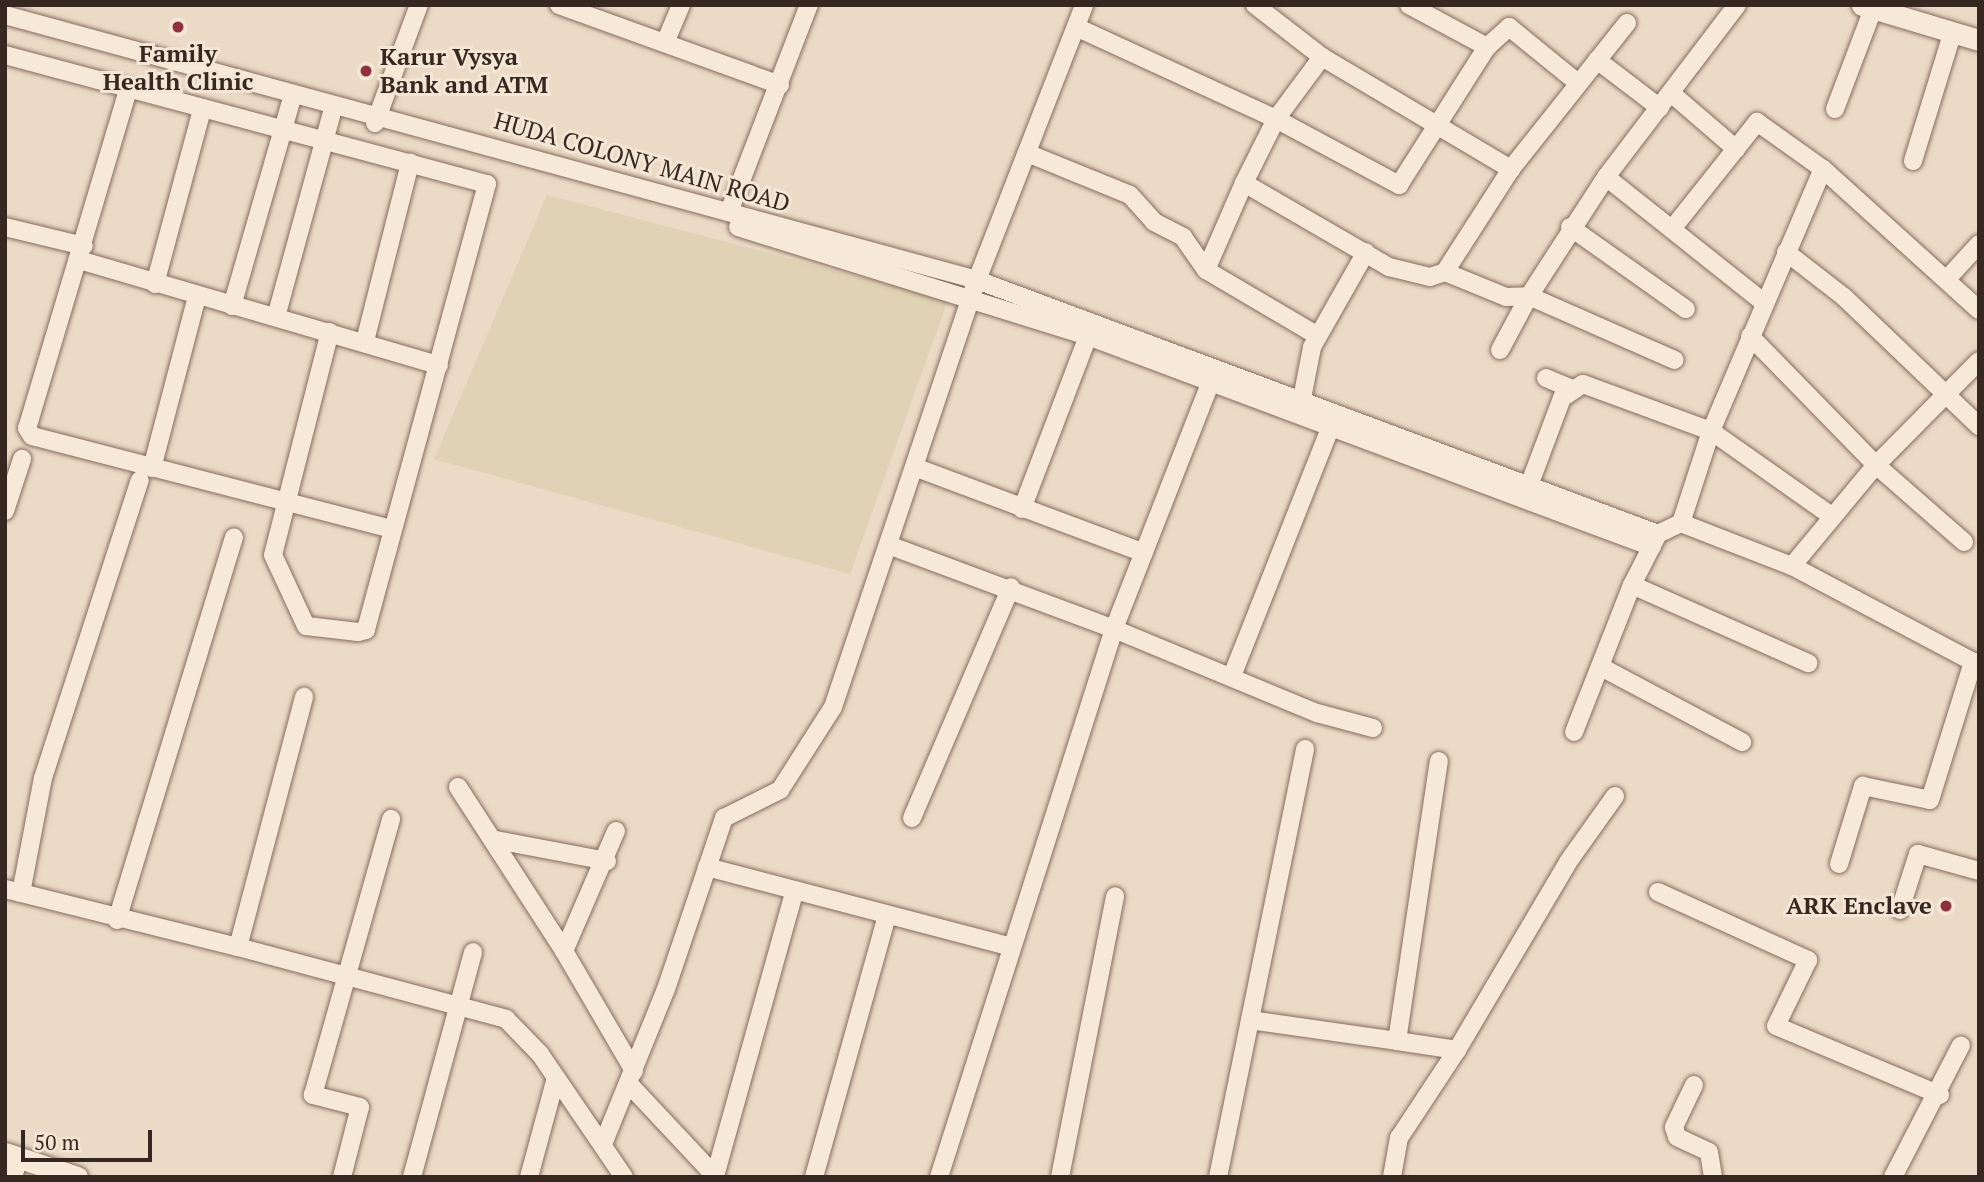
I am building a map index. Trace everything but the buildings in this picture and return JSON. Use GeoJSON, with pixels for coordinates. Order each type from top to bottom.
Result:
{"type":"FeatureCollection","features":[{"type":"Feature","properties":{"kind":"street"},"geometry":{"type":"LineString","coordinates":[[377,118],[419,5]]}},
{"type":"Feature","properties":{"kind":"street"},"geometry":{"type":"LineString","coordinates":[[559,5],[780,85]]}},
{"type":"Feature","properties":{"kind":"street"},"geometry":{"type":"LineString","coordinates":[[665,43],[681,5]]}},
{"type":"Feature","properties":{"kind":"street"},"geometry":{"type":"LineString","coordinates":[[729,212],[809,5]]}},
{"type":"Feature","properties":{"kind":"street"},"geometry":{"type":"LineString","coordinates":[[603,1144],[631,1077],[724,818],[780,790],[833,707],[891,546],[975,289],[1084,5]]}},
{"type":"Feature","properties":{"kind":"street"},"geometry":{"type":"LineString","coordinates":[[1255,5],[1322,57],[1511,169]]}},
{"type":"Feature","properties":{"kind":"street"},"geometry":{"type":"LineString","coordinates":[[1409,5],[1487,47]]}},
{"type":"Feature","properties":{"kind":"street"},"geometry":{"type":"LineString","coordinates":[[1500,350],[1570,227],[1737,5]]}},
{"type":"Feature","properties":{"kind":"street"},"geometry":{"type":"LineString","coordinates":[[1835,109],[1867,7],[1979,40]]}},
{"type":"Feature","properties":{"kind":"street","name":"HUDA COLONY MAIN ROAD"},"geometry":{"type":"LineString","coordinates":[[9,12],[113,47],[729,212],[975,289]]}},
{"type":"Feature","properties":{"kind":"street"},"geometry":{"type":"LineString","coordinates":[[1445,272],[1511,169],[1627,23]]}},
{"type":"Feature","properties":{"kind":"street"},"geometry":{"type":"LineString","coordinates":[[1076,27],[1276,119],[1399,185],[1440,126],[1487,47],[1509,27],[1578,83]]}},
{"type":"Feature","properties":{"kind":"street"},"geometry":{"type":"LineString","coordinates":[[1913,161],[1952,34]]}},
{"type":"Feature","properties":{"kind":"street"},"geometry":{"type":"LineString","coordinates":[[113,47],[291,101],[332,112],[377,118],[975,289],[1301,406],[1530,483],[1655,540]]}},
{"type":"Feature","properties":{"kind":"street"},"geometry":{"type":"LineString","coordinates":[[5,55],[283,132],[487,184],[366,630],[317,632],[306,626],[273,555],[330,332]]}},
{"type":"Feature","properties":{"kind":"street"},"geometry":{"type":"LineString","coordinates":[[1206,270],[1244,183],[1276,119],[1322,57]]}},
{"type":"Feature","properties":{"kind":"street"},"geometry":{"type":"LineString","coordinates":[[1597,60],[1665,101],[1736,149]]}},
{"type":"Feature","properties":{"kind":"street"},"geometry":{"type":"LineString","coordinates":[[128,90],[82,253],[27,428],[32,436],[146,474],[286,503],[393,529]]}},
{"type":"Feature","properties":{"kind":"street"},"geometry":{"type":"LineString","coordinates":[[232,306],[291,101]]}},
{"type":"Feature","properties":{"kind":"street"},"geometry":{"type":"LineString","coordinates":[[155,284],[202,110]]}},
{"type":"Feature","properties":{"kind":"street"},"geometry":{"type":"LineString","coordinates":[[276,317],[332,112]]}},
{"type":"Feature","properties":{"kind":"street"},"geometry":{"type":"LineString","coordinates":[[1672,229],[1757,122],[1823,169],[1979,310]]}},
{"type":"Feature","properties":{"kind":"street"},"geometry":{"type":"LineString","coordinates":[[1027,153],[1130,195],[1154,222],[1183,237],[1206,270],[1318,336]]}},
{"type":"Feature","properties":{"kind":"street"},"geometry":{"type":"LineString","coordinates":[[365,341],[410,163]]}},
{"type":"Feature","properties":{"kind":"street"},"geometry":{"type":"LineString","coordinates":[[1574,732],[1632,585],[1655,540],[1681,523],[1711,431],[1763,302],[1823,169]]}},
{"type":"Feature","properties":{"kind":"street"},"geometry":{"type":"LineString","coordinates":[[1606,177],[1763,302]]}},
{"type":"Feature","properties":{"kind":"street"},"geometry":{"type":"LineString","coordinates":[[1244,183],[1408,274],[1445,272],[1506,297],[1529,296],[1675,360]]}},
{"type":"Feature","properties":{"kind":"street"},"geometry":{"type":"LineString","coordinates":[[5,227],[82,253],[155,284],[365,341],[439,365]]}},
{"type":"Feature","properties":{"kind":"street"},"geometry":{"type":"LineString","coordinates":[[1570,227],[1686,309]]}},
{"type":"Feature","properties":{"kind":"street"},"geometry":{"type":"LineString","coordinates":[[1947,279],[1979,244]]}},
{"type":"Feature","properties":{"kind":"street"},"geometry":{"type":"LineString","coordinates":[[1301,406],[1318,336],[1366,252]]}},
{"type":"Feature","properties":{"kind":"street"},"geometry":{"type":"LineString","coordinates":[[1786,252],[1844,297],[1979,426]]}},
{"type":"Feature","properties":{"kind":"street"},"geometry":{"type":"LineString","coordinates":[[975,289],[1088,336],[1214,375]]}},
{"type":"Feature","properties":{"kind":"street"},"geometry":{"type":"LineString","coordinates":[[197,296],[146,474],[43,778],[13,891],[117,920],[462,1003],[506,1019],[540,1054],[555,1081],[603,1144],[624,1177]]}},
{"type":"Feature","properties":{"kind":"street"},"geometry":{"type":"LineString","coordinates":[[1022,509],[1088,336]]}},
{"type":"Feature","properties":{"kind":"street"},"geometry":{"type":"LineString","coordinates":[[1750,337],[1877,465],[1964,542]]}},
{"type":"Feature","properties":{"kind":"street"},"geometry":{"type":"LineString","coordinates":[[1792,566],[1877,465],[1944,393],[1979,361]]}},
{"type":"Feature","properties":{"kind":"street"},"geometry":{"type":"LineString","coordinates":[[939,1177],[1115,629],[1214,375]]}},
{"type":"Feature","properties":{"kind":"street"},"geometry":{"type":"LineString","coordinates":[[1546,378],[1570,388],[1583,384],[1711,431],[1833,517]]}},
{"type":"Feature","properties":{"kind":"street"},"geometry":{"type":"LineString","coordinates":[[1530,483],[1570,388]]}},
{"type":"Feature","properties":{"kind":"street"},"geometry":{"type":"LineString","coordinates":[[1301,406],[1332,424],[1655,540]]}},
{"type":"Feature","properties":{"kind":"street"},"geometry":{"type":"LineString","coordinates":[[1232,676],[1332,424]]}},
{"type":"Feature","properties":{"kind":"street"},"geometry":{"type":"LineString","coordinates":[[5,511],[22,459]]}},
{"type":"Feature","properties":{"kind":"street"},"geometry":{"type":"LineString","coordinates":[[917,467],[1144,553]]}},
{"type":"Feature","properties":{"kind":"street"},"geometry":{"type":"LineString","coordinates":[[1681,523],[1792,566],[1976,663],[1930,800],[1863,786],[1839,864]]}},
{"type":"Feature","properties":{"kind":"street"},"geometry":{"type":"LineString","coordinates":[[117,920],[234,538]]}},
{"type":"Feature","properties":{"kind":"street"},"geometry":{"type":"LineString","coordinates":[[891,546],[1010,587],[1232,676],[1373,728]]}},
{"type":"Feature","properties":{"kind":"street"},"geometry":{"type":"LineString","coordinates":[[1632,585],[1808,663]]}},
{"type":"Feature","properties":{"kind":"street"},"geometry":{"type":"LineString","coordinates":[[912,818],[1010,587]]}},
{"type":"Feature","properties":{"kind":"street"},"geometry":{"type":"LineString","coordinates":[[1601,667],[1742,742]]}},
{"type":"Feature","properties":{"kind":"street"},"geometry":{"type":"LineString","coordinates":[[238,947],[304,697]]}},
{"type":"Feature","properties":{"kind":"street"},"geometry":{"type":"LineString","coordinates":[[1218,1177],[1305,748]]}},
{"type":"Feature","properties":{"kind":"street"},"geometry":{"type":"LineString","coordinates":[[1397,1041],[1439,761]]}},
{"type":"Feature","properties":{"kind":"street"},"geometry":{"type":"LineString","coordinates":[[458,786],[496,840],[564,951],[631,1077],[715,1176]]}},
{"type":"Feature","properties":{"kind":"street"},"geometry":{"type":"LineString","coordinates":[[1392,1177],[1399,1138],[1457,1050],[1568,862],[1615,796]]}},
{"type":"Feature","properties":{"kind":"street"},"geometry":{"type":"LineString","coordinates":[[342,1177],[360,1107],[313,1095],[349,976],[391,819]]}},
{"type":"Feature","properties":{"kind":"street"},"geometry":{"type":"LineString","coordinates":[[564,951],[607,862],[616,831]]}},
{"type":"Feature","properties":{"kind":"street"},"geometry":{"type":"LineString","coordinates":[[496,840],[607,862]]}},
{"type":"Feature","properties":{"kind":"street"},"geometry":{"type":"LineString","coordinates":[[1900,910],[1918,854],[1979,871]]}},
{"type":"Feature","properties":{"kind":"street"},"geometry":{"type":"LineString","coordinates":[[707,867],[1012,947]]}},
{"type":"Feature","properties":{"kind":"street"},"geometry":{"type":"LineString","coordinates":[[715,1176],[796,890]]}},
{"type":"Feature","properties":{"kind":"street"},"geometry":{"type":"LineString","coordinates":[[1658,892],[1808,960],[1776,1026],[1940,1095]]}},
{"type":"Feature","properties":{"kind":"street"},"geometry":{"type":"LineString","coordinates":[[1060,1177],[1115,896]]}},
{"type":"Feature","properties":{"kind":"street"},"geometry":{"type":"LineString","coordinates":[[814,1177],[887,915]]}},
{"type":"Feature","properties":{"kind":"street"},"geometry":{"type":"LineString","coordinates":[[412,1177],[462,1003],[473,951]]}},
{"type":"Feature","properties":{"kind":"street"},"geometry":{"type":"LineString","coordinates":[[1250,1020],[1457,1050]]}},
{"type":"Feature","properties":{"kind":"street"},"geometry":{"type":"LineString","coordinates":[[1894,1177],[1940,1095],[1961,1045]]}},
{"type":"Feature","properties":{"kind":"street"},"geometry":{"type":"LineString","coordinates":[[529,1177],[555,1081]]}},
{"type":"Feature","properties":{"kind":"street"},"geometry":{"type":"LineString","coordinates":[[1694,1085],[1674,1127],[1676,1137],[1709,1152],[1713,1177]]}},
{"type":"Feature","properties":{"kind":"street"},"geometry":{"type":"LineString","coordinates":[[5,1136],[12,1162],[77,1177]]}},
{"type":"Feature","properties":{"kind":"shaded area"},"geometry":{"type":"Polygon","coordinates":[[[547,195],[948,300],[850,574],[434,459],[547,195]]]}},
{"type":"Feature","properties":{"kind":"place","name":"Family Health Clinic"},"geometry":{"type":"Point","coordinates":[178,27]}},
{"type":"Feature","properties":{"kind":"place","name":"Karur Vysya Bank and ATM"},"geometry":{"type":"Point","coordinates":[366,71]}},
{"type":"Feature","properties":{"kind":"place","name":"ARK Enclave"},"geometry":{"type":"Point","coordinates":[1946,906]}}]}
